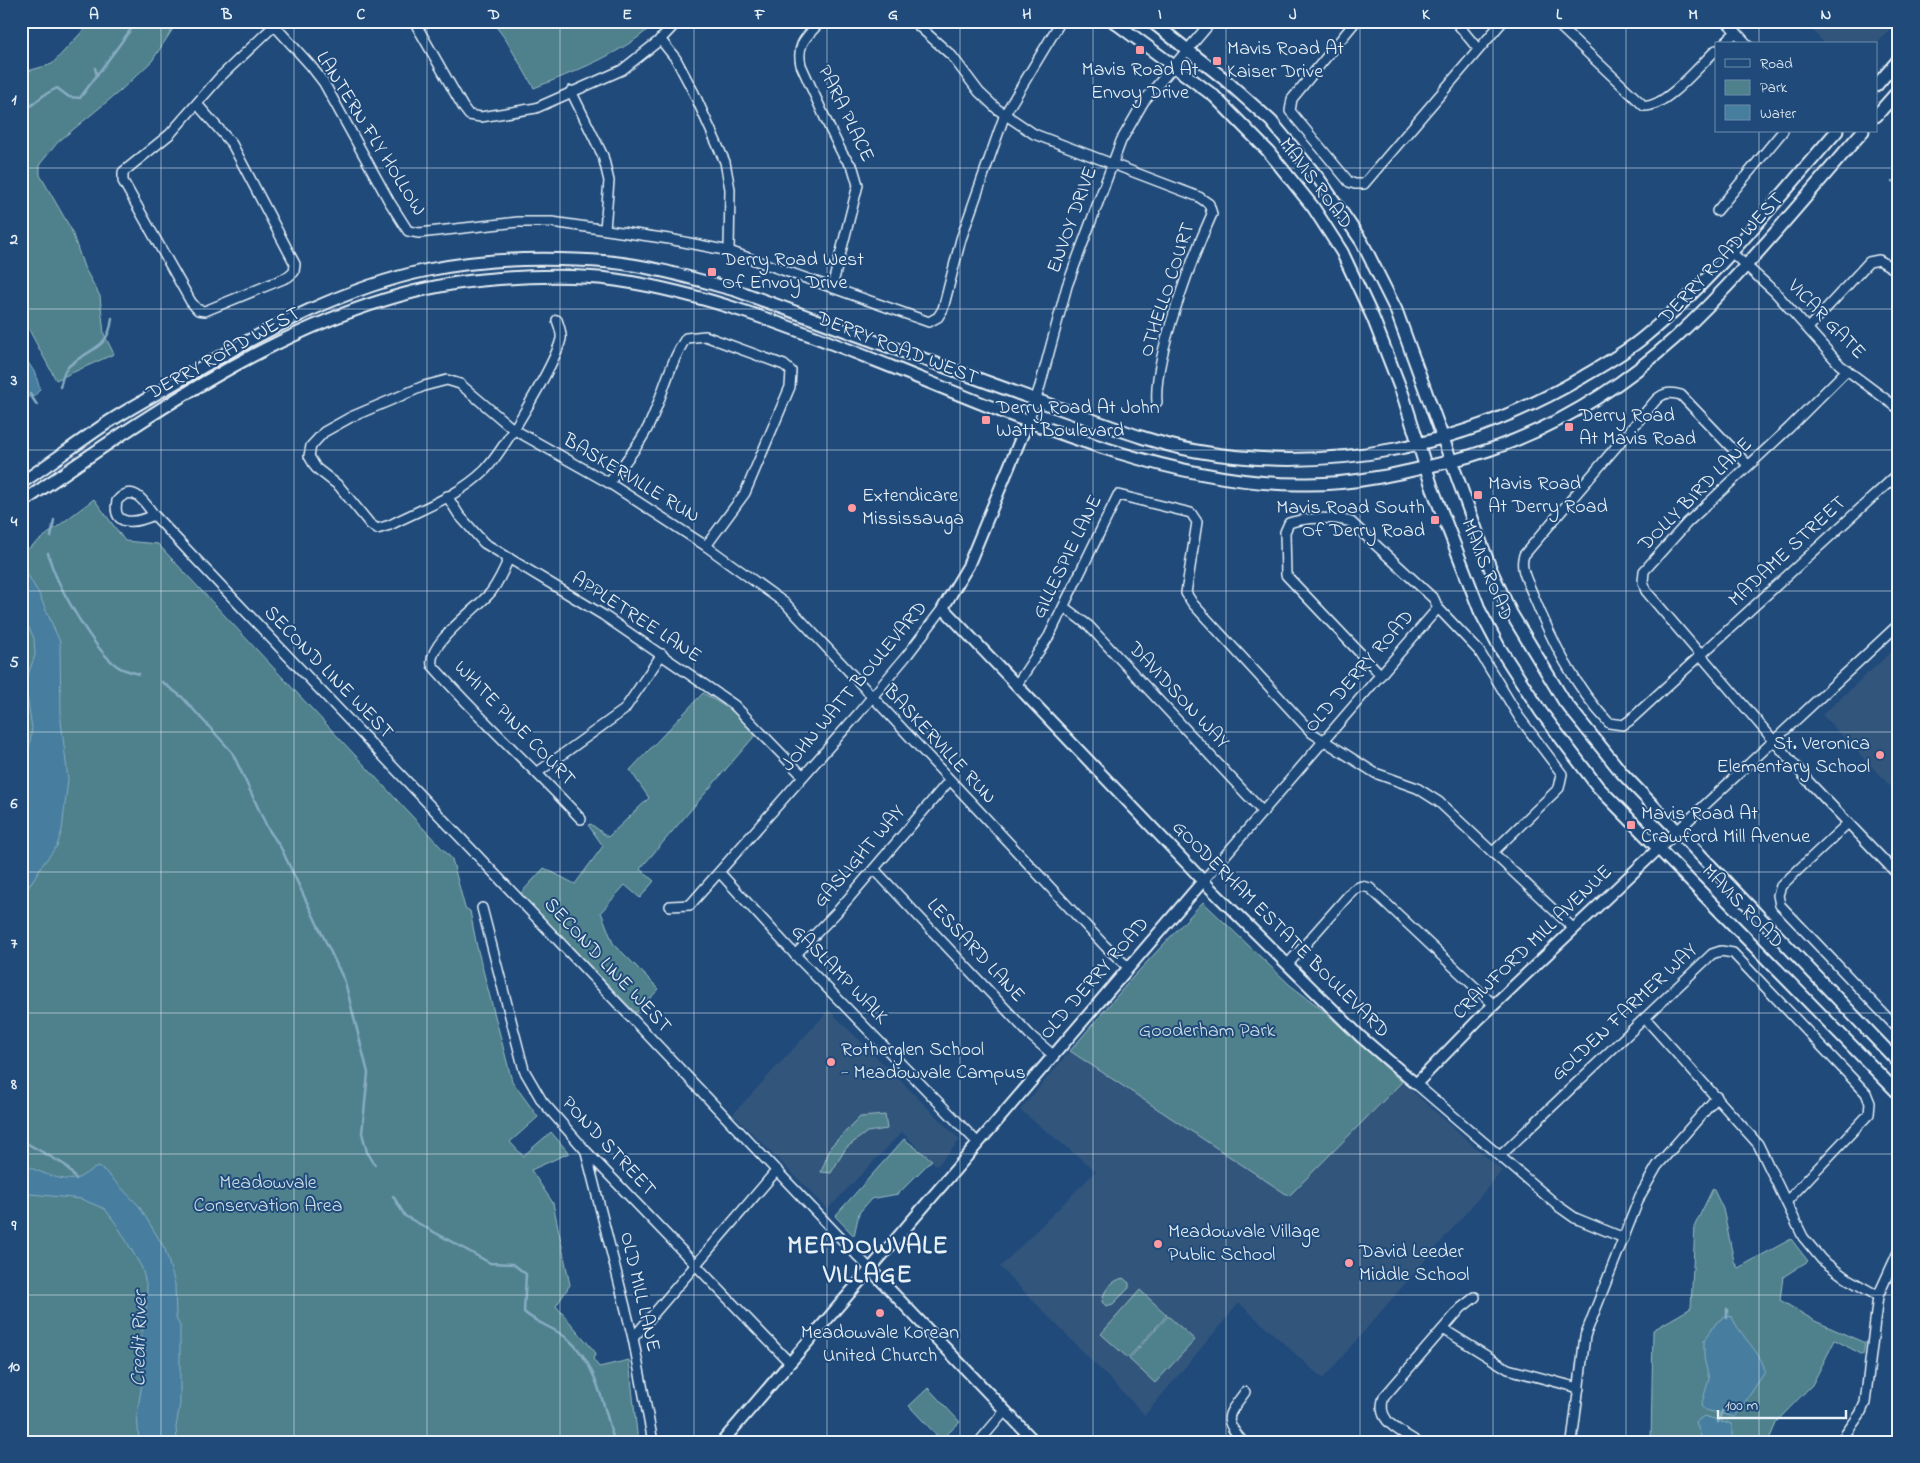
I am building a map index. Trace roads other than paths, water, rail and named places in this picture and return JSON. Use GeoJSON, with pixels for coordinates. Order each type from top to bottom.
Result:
{"type":"FeatureCollection","features":[{"type":"Feature","properties":{"kind":"main road","name":"MAVIS ROAD"},"geometry":{"type":"LineString","coordinates":[[1113,21],[1214,96],[1268,151],[1313,207],[1342,252],[1374,318],[1418,446],[1480,610],[1509,663],[1541,712],[1598,787],[1899,1094]]}},
{"type":"Feature","properties":{"kind":"main road","name":"MAVIS ROAD"},"geometry":{"type":"LineString","coordinates":[[1151,21],[1223,78],[1271,121],[1293,145],[1362,242],[1396,310],[1491,570],[1511,613],[1564,701],[1622,773],[1899,1063]]}},
{"type":"Feature","properties":{"kind":"main road"},"geometry":{"type":"LineString","coordinates":[[1880,111],[1886,85],[1879,83],[1899,59]]}},
{"type":"Feature","properties":{"kind":"main road"},"geometry":{"type":"LineString","coordinates":[[1880,111],[1899,90]]}},
{"type":"Feature","properties":{"kind":"main road","name":"DERRY ROAD WEST"},"geometry":{"type":"LineString","coordinates":[[21,483],[112,420],[256,336],[317,308],[382,283],[428,270],[475,264],[551,259],[612,262],[671,273],[735,290],[1157,442],[1233,456],[1320,459],[1418,446],[1485,426],[1548,397],[1611,361],[1662,321],[1731,252],[1836,132]]}},
{"type":"Feature","properties":{"kind":"main road","name":"DERRY ROAD WEST"},"geometry":{"type":"LineString","coordinates":[[21,504],[121,434],[267,348],[317,324],[387,299],[433,287],[479,280],[559,277],[611,279],[666,289],[730,307],[826,341],[1028,421],[1154,461],[1203,473],[1262,482],[1310,484],[1377,478],[1426,468],[1492,450],[1529,435],[1598,399],[1671,341],[1726,289],[1862,132]]}},
{"type":"Feature","properties":{"kind":"street"},"geometry":{"type":"LineString","coordinates":[[414,21],[469,114],[481,117],[520,113],[536,108],[622,70],[639,58],[678,21]]}},
{"type":"Feature","properties":{"kind":"street","name":"PARA PLACE"},"geometry":{"type":"LineString","coordinates":[[821,21],[800,45],[800,60],[830,129],[843,155],[853,168],[858,185],[832,287]]}},
{"type":"Feature","properties":{"kind":"street"},"geometry":{"type":"LineString","coordinates":[[913,21],[952,56],[979,92],[1005,114],[1034,134],[1112,165]]}},
{"type":"Feature","properties":{"kind":"street"},"geometry":{"type":"LineString","coordinates":[[1005,114],[1061,21]]}},
{"type":"Feature","properties":{"kind":"street","name":"ENVOY DRIVE"},"geometry":{"type":"LineString","coordinates":[[1028,421],[1036,400],[1067,286],[1112,165],[1131,121],[1212,21]]}},
{"type":"Feature","properties":{"kind":"street"},"geometry":{"type":"LineString","coordinates":[[1356,21],[1292,99],[1290,111],[1349,182],[1355,184],[1364,184],[1503,21]]}},
{"type":"Feature","properties":{"kind":"street"},"geometry":{"type":"LineString","coordinates":[[1455,21],[1478,49]]}},
{"type":"Feature","properties":{"kind":"street"},"geometry":{"type":"LineString","coordinates":[[1554,21],[1644,106],[1651,107],[1665,99],[1715,51]]}},
{"type":"Feature","properties":{"kind":"street"},"geometry":{"type":"LineString","coordinates":[[1726,21],[1745,42]]}},
{"type":"Feature","properties":{"kind":"street"},"geometry":{"type":"LineString","coordinates":[[197,104],[232,144],[295,264],[294,272],[288,277],[205,311],[198,310],[191,302],[123,181],[123,172],[157,146],[220,77],[276,23]]}},
{"type":"Feature","properties":{"kind":"street","name":"LANTERN FLY HOLLOW"},"geometry":{"type":"LineString","coordinates":[[276,23],[324,83],[389,201],[408,231],[420,233],[518,222],[552,222],[605,229],[729,251],[929,322],[938,317],[943,309],[961,239],[1005,114]]}},
{"type":"Feature","properties":{"kind":"street"},"geometry":{"type":"LineString","coordinates":[[1725,42],[1736,32]]}},
{"type":"Feature","properties":{"kind":"street"},"geometry":{"type":"LineString","coordinates":[[660,39],[676,59],[694,92],[725,162],[730,190],[729,251]]}},
{"type":"Feature","properties":{"kind":"street"},"geometry":{"type":"LineString","coordinates":[[571,91],[602,156],[607,172],[609,194],[605,229]]}},
{"type":"Feature","properties":{"kind":"street"},"geometry":{"type":"LineString","coordinates":[[1717,211],[1782,132]]}},
{"type":"Feature","properties":{"kind":"street","name":"OTHELLO COURT"},"geometry":{"type":"LineString","coordinates":[[1112,165],[1199,197],[1209,204],[1212,214],[1173,317],[1157,386],[1157,402]]}},
{"type":"Feature","properties":{"kind":"street","name":"VICAR GATE"},"geometry":{"type":"LineString","coordinates":[[1731,252],[1774,292],[1835,360],[1899,409]]}},
{"type":"Feature","properties":{"kind":"street"},"geometry":{"type":"LineString","coordinates":[[1808,328],[1869,262],[1879,260],[1899,272]]}},
{"type":"Feature","properties":{"kind":"street"},"geometry":{"type":"LineString","coordinates":[[447,496],[485,470],[513,429],[550,366],[561,337],[557,320]]}},
{"type":"Feature","properties":{"kind":"street"},"geometry":{"type":"LineString","coordinates":[[609,483],[650,424],[677,353],[686,338],[705,336],[784,365],[791,371],[790,386],[753,475],[745,493],[706,546]]}},
{"type":"Feature","properties":{"kind":"street","name":"DOLLY BIRD LANE"},"geometry":{"type":"LineString","coordinates":[[1701,656],[1646,591],[1643,582],[1644,571],[1687,523],[1847,370]]}},
{"type":"Feature","properties":{"kind":"street","name":"BASKERVILLE RUN"},"geometry":{"type":"LineString","coordinates":[[447,496],[390,525],[377,529],[370,524],[339,486],[316,468],[309,456],[311,446],[324,432],[351,417],[424,386],[447,380],[460,384],[513,429],[609,483],[706,546],[786,604],[949,781],[1105,946],[1129,968]]}},
{"type":"Feature","properties":{"kind":"street","name":"MADAME STREET"},"geometry":{"type":"LineString","coordinates":[[1748,465],[1681,395],[1673,392],[1663,395],[1522,558],[1522,567],[1550,637],[1584,693],[1609,723],[1623,725],[1629,721],[1899,474]]}},
{"type":"Feature","properties":{"kind":"street","name":"JOHN WATT BOULEVARD"},"geometry":{"type":"LineString","coordinates":[[670,906],[690,905],[720,873],[871,698],[943,608],[968,566],[1028,421]]}},
{"type":"Feature","properties":{"kind":"street","name":"GILLESPIE LANE"},"geometry":{"type":"LineString","coordinates":[[1016,686],[1049,636],[1118,495],[1191,513],[1197,522],[1186,593],[1193,604],[1312,733],[1324,740]]}},
{"type":"Feature","properties":{"kind":"street","name":"APPLETREE LANE"},"geometry":{"type":"LineString","coordinates":[[447,496],[459,515],[484,544],[662,654],[734,705],[803,776]]}},
{"type":"Feature","properties":{"kind":"street","name":"SECOND LINE WEST"},"geometry":{"type":"LineString","coordinates":[[154,515],[1035,1442]]}},
{"type":"Feature","properties":{"kind":"street"},"geometry":{"type":"LineString","coordinates":[[1381,675],[1286,575],[1285,532],[1289,523],[1296,520],[1341,519],[1351,522],[1434,599],[1438,608],[1478,651],[1519,717],[1562,774],[1559,788],[1494,851]]}},
{"type":"Feature","properties":{"kind":"street","name":"WHITE PINE COURT"},"geometry":{"type":"LineString","coordinates":[[509,558],[503,574],[491,592],[436,646],[431,660],[432,665],[455,692],[538,772],[581,820]]}},
{"type":"Feature","properties":{"kind":"street","name":"DAVIDSON WAY"},"geometry":{"type":"LineString","coordinates":[[1064,607],[1089,626],[1263,812]]}},
{"type":"Feature","properties":{"kind":"street","name":"GOODERHAM ESTATE BOULEVARD"},"geometry":{"type":"LineString","coordinates":[[943,608],[1203,881],[1361,1037],[1574,1218],[1624,1238]]}},
{"type":"Feature","properties":{"kind":"street","name":"OLD DERRY ROAD"},"geometry":{"type":"LineString","coordinates":[[722,1442],[977,1142],[1438,608]]}},
{"type":"Feature","properties":{"kind":"street"},"geometry":{"type":"LineString","coordinates":[[1677,831],[1899,624]]}},
{"type":"Feature","properties":{"kind":"street"},"geometry":{"type":"LineString","coordinates":[[538,772],[624,710],[662,654]]}},
{"type":"Feature","properties":{"kind":"street"},"geometry":{"type":"LineString","coordinates":[[1701,656],[1848,823],[1899,876]]}},
{"type":"Feature","properties":{"kind":"street"},"geometry":{"type":"LineString","coordinates":[[1324,740],[1375,773],[1416,788],[1439,802],[1494,851],[1574,929]]}},
{"type":"Feature","properties":{"kind":"street","name":"GASLIGHT WAY"},"geometry":{"type":"LineString","coordinates":[[795,955],[836,913],[949,781]]}},
{"type":"Feature","properties":{"kind":"street"},"geometry":{"type":"LineString","coordinates":[[1848,823],[1780,886],[1778,898],[1780,905],[1899,1030]]}},
{"type":"Feature","properties":{"kind":"street","name":"CRAWFORD MILL AVENUE"},"geometry":{"type":"LineString","coordinates":[[1416,1084],[1494,1005],[1677,831]]}},
{"type":"Feature","properties":{"kind":"street","name":"LESSARD LANE"},"geometry":{"type":"LineString","coordinates":[[874,869],[1031,1036],[1053,1055]]}},
{"type":"Feature","properties":{"kind":"street","name":"GASLAMP WALK"},"geometry":{"type":"LineString","coordinates":[[720,873],[795,955],[977,1142]]}},
{"type":"Feature","properties":{"kind":"street"},"geometry":{"type":"LineString","coordinates":[[1288,964],[1353,890],[1362,886],[1370,888],[1494,1005]]}},
{"type":"Feature","properties":{"kind":"street","name":"POND STREET"},"geometry":{"type":"LineString","coordinates":[[482,908],[524,1070],[542,1101],[586,1151],[789,1362]]}},
{"type":"Feature","properties":{"kind":"street","name":"GOLDEN FARMER WAY"},"geometry":{"type":"LineString","coordinates":[[1500,1156],[1712,954],[1722,951],[1732,953],[1866,1093],[1870,1103],[1869,1114],[1787,1201]]}},
{"type":"Feature","properties":{"kind":"street"},"geometry":{"type":"LineString","coordinates":[[1645,1018],[1718,1097],[1758,1144],[1804,1238],[1822,1260],[1846,1278],[1878,1296]]}},
{"type":"Feature","properties":{"kind":"street"},"geometry":{"type":"LineString","coordinates":[[1572,1442],[1585,1336],[1640,1196],[1657,1166],[1718,1097]]}},
{"type":"Feature","properties":{"kind":"street","name":"OLD MILL LANE"},"geometry":{"type":"LineString","coordinates":[[586,1151],[633,1338],[653,1442]]}},
{"type":"Feature","properties":{"kind":"street"},"geometry":{"type":"LineString","coordinates":[[633,1338],[777,1170]]}},
{"type":"Feature","properties":{"kind":"street"},"geometry":{"type":"LineString","coordinates":[[1840,1442],[1860,1414],[1865,1402],[1878,1296],[1899,1250]]}},
{"type":"Feature","properties":{"kind":"street"},"geometry":{"type":"LineString","coordinates":[[1416,1442],[1387,1422],[1382,1415],[1380,1406],[1384,1397],[1461,1308],[1475,1297]]}},
{"type":"Feature","properties":{"kind":"street"},"geometry":{"type":"LineString","coordinates":[[1443,1329],[1508,1369],[1579,1388]]}},
{"type":"Feature","properties":{"kind":"street"},"geometry":{"type":"LineString","coordinates":[[1243,1442],[1230,1426],[1229,1415],[1245,1392]]}},
{"type":"Feature","properties":{"kind":"street"},"geometry":{"type":"LineString","coordinates":[[979,1442],[1006,1411]]}},
{"type":"Feature","properties":{"kind":"water"},"geometry":{"type":"Polygon","coordinates":[[[21,356],[24,356],[35,373],[40,389],[34,397],[21,397],[21,356]]]}},
{"type":"Feature","properties":{"kind":"water"},"geometry":{"type":"Polygon","coordinates":[[[21,563],[39,594],[60,642],[61,721],[68,779],[62,830],[57,846],[21,899],[21,846],[24,841],[27,809],[28,756],[32,728],[25,683],[35,655],[34,638],[21,612],[21,563]]]}},
{"type":"Feature","properties":{"kind":"water","name":"Credit River"},"geometry":{"type":"Polygon","coordinates":[[[21,1164],[57,1178],[65,1179],[78,1178],[99,1167],[139,1206],[165,1249],[175,1284],[176,1318],[180,1326],[180,1403],[176,1427],[177,1442],[139,1442],[137,1414],[144,1371],[140,1340],[146,1316],[147,1288],[142,1268],[117,1225],[105,1209],[81,1199],[21,1193],[21,1164]]]}},
{"type":"Feature","properties":{"kind":"water"},"geometry":{"type":"Polygon","coordinates":[[[1725,1316],[1732,1317],[1760,1358],[1765,1372],[1735,1417],[1705,1410],[1701,1406],[1709,1379],[1704,1358],[1704,1341],[1716,1323],[1725,1316]]]}},
{"type":"Feature","properties":{"kind":"water"},"geometry":{"type":"Polygon","coordinates":[[[1704,1416],[1732,1424],[1732,1442],[1703,1442],[1696,1422],[1704,1416]]]}},
{"type":"Feature","properties":{"kind":"waterway"},"geometry":{"type":"LineString","coordinates":[[21,114],[44,95],[57,88],[69,97],[80,98],[137,21]]}},
{"type":"Feature","properties":{"kind":"waterway"},"geometry":{"type":"LineString","coordinates":[[95,68],[97,76]]}},
{"type":"Feature","properties":{"kind":"waterway"},"geometry":{"type":"LineString","coordinates":[[1892,181],[1899,184]]}},
{"type":"Feature","properties":{"kind":"waterway"},"geometry":{"type":"LineString","coordinates":[[60,387],[67,368],[96,348],[106,337],[112,318]]}},
{"type":"Feature","properties":{"kind":"waterway"},"geometry":{"type":"LineString","coordinates":[[30,394],[37,405]]}},
{"type":"Feature","properties":{"kind":"waterway"},"geometry":{"type":"LineString","coordinates":[[51,537],[54,520]]}},
{"type":"Feature","properties":{"kind":"waterway"},"geometry":{"type":"LineString","coordinates":[[48,553],[66,597],[97,645],[117,666],[139,674]]}},
{"type":"Feature","properties":{"kind":"waterway"},"geometry":{"type":"LineString","coordinates":[[162,682],[182,697],[232,752],[267,827],[281,848],[345,982],[368,1073],[362,1133],[367,1152],[375,1165]]}},
{"type":"Feature","properties":{"kind":"waterway"},"geometry":{"type":"LineString","coordinates":[[21,1140],[65,1165],[76,1179]]}},
{"type":"Feature","properties":{"kind":"waterway"},"geometry":{"type":"LineString","coordinates":[[393,1196],[405,1216],[490,1263],[513,1264],[526,1274],[524,1312],[564,1336],[578,1349],[586,1360],[602,1398],[613,1442]]}},
{"type":"Feature","properties":{"kind":"waterway"},"geometry":{"type":"LineString","coordinates":[[1727,1309],[1727,1318]]}},
{"type":"Feature","properties":{"kind":"waterway"},"geometry":{"type":"LineString","coordinates":[[1718,1422],[1722,1411]]}},
{"type":"Feature","properties":{"kind":"place","name":"Mavis Road At Envoy Drive"},"geometry":{"type":"Point","coordinates":[1140,50]}},
{"type":"Feature","properties":{"kind":"place","name":"Mavis Road At Kaiser Drive"},"geometry":{"type":"Point","coordinates":[1217,61]}},
{"type":"Feature","properties":{"kind":"place","name":"Derry Road West Of Envoy Drive"},"geometry":{"type":"Point","coordinates":[712,272]}},
{"type":"Feature","properties":{"kind":"place","name":"Derry Road At John Watt Boulevard"},"geometry":{"type":"Point","coordinates":[986,420]}},
{"type":"Feature","properties":{"kind":"place","name":"Derry Road At Mavis Road"},"geometry":{"type":"Point","coordinates":[1569,427]}},
{"type":"Feature","properties":{"kind":"place","name":"Mavis Road At Derry Road"},"geometry":{"type":"Point","coordinates":[1478,495]}},
{"type":"Feature","properties":{"kind":"place","name":"Extendicare Mississauga"},"geometry":{"type":"Point","coordinates":[852,508]}},
{"type":"Feature","properties":{"kind":"place","name":"Mavis Road South Of Derry Road"},"geometry":{"type":"Point","coordinates":[1435,520]}},
{"type":"Feature","properties":{"kind":"place","name":"St. Veronica Elementary School"},"geometry":{"type":"Point","coordinates":[1880,755]}},
{"type":"Feature","properties":{"kind":"place","name":"Mavis Road At Crawford Mill Avenue"},"geometry":{"type":"Point","coordinates":[1631,825]}},
{"type":"Feature","properties":{"kind":"place","name":"Rotherglen School - Meadowvale Campus"},"geometry":{"type":"Point","coordinates":[831,1062]}},
{"type":"Feature","properties":{"kind":"place","name":"Meadowvale Village Public School"},"geometry":{"type":"Point","coordinates":[1158,1244]}},
{"type":"Feature","properties":{"kind":"place","name":"David Leeder Middle School"},"geometry":{"type":"Point","coordinates":[1349,1263]}},
{"type":"Feature","properties":{"kind":"place","name":"Meadowvale Korean United Church"},"geometry":{"type":"Point","coordinates":[880,1313]}},
{"type":"Feature","properties":{"kind":"district","name":"MEADOWVALE VILLAGE"},"geometry":{"type":"Point","coordinates":[868,1262]}},
{"type":"Feature","properties":{"kind":"park label","name":"Gooderham Park"},"geometry":{"type":"Point","coordinates":[1207,1031]}},
{"type":"Feature","properties":{"kind":"park label","name":"Meadowvale Conservation Area"},"geometry":{"type":"Point","coordinates":[268,1194]}}]}
